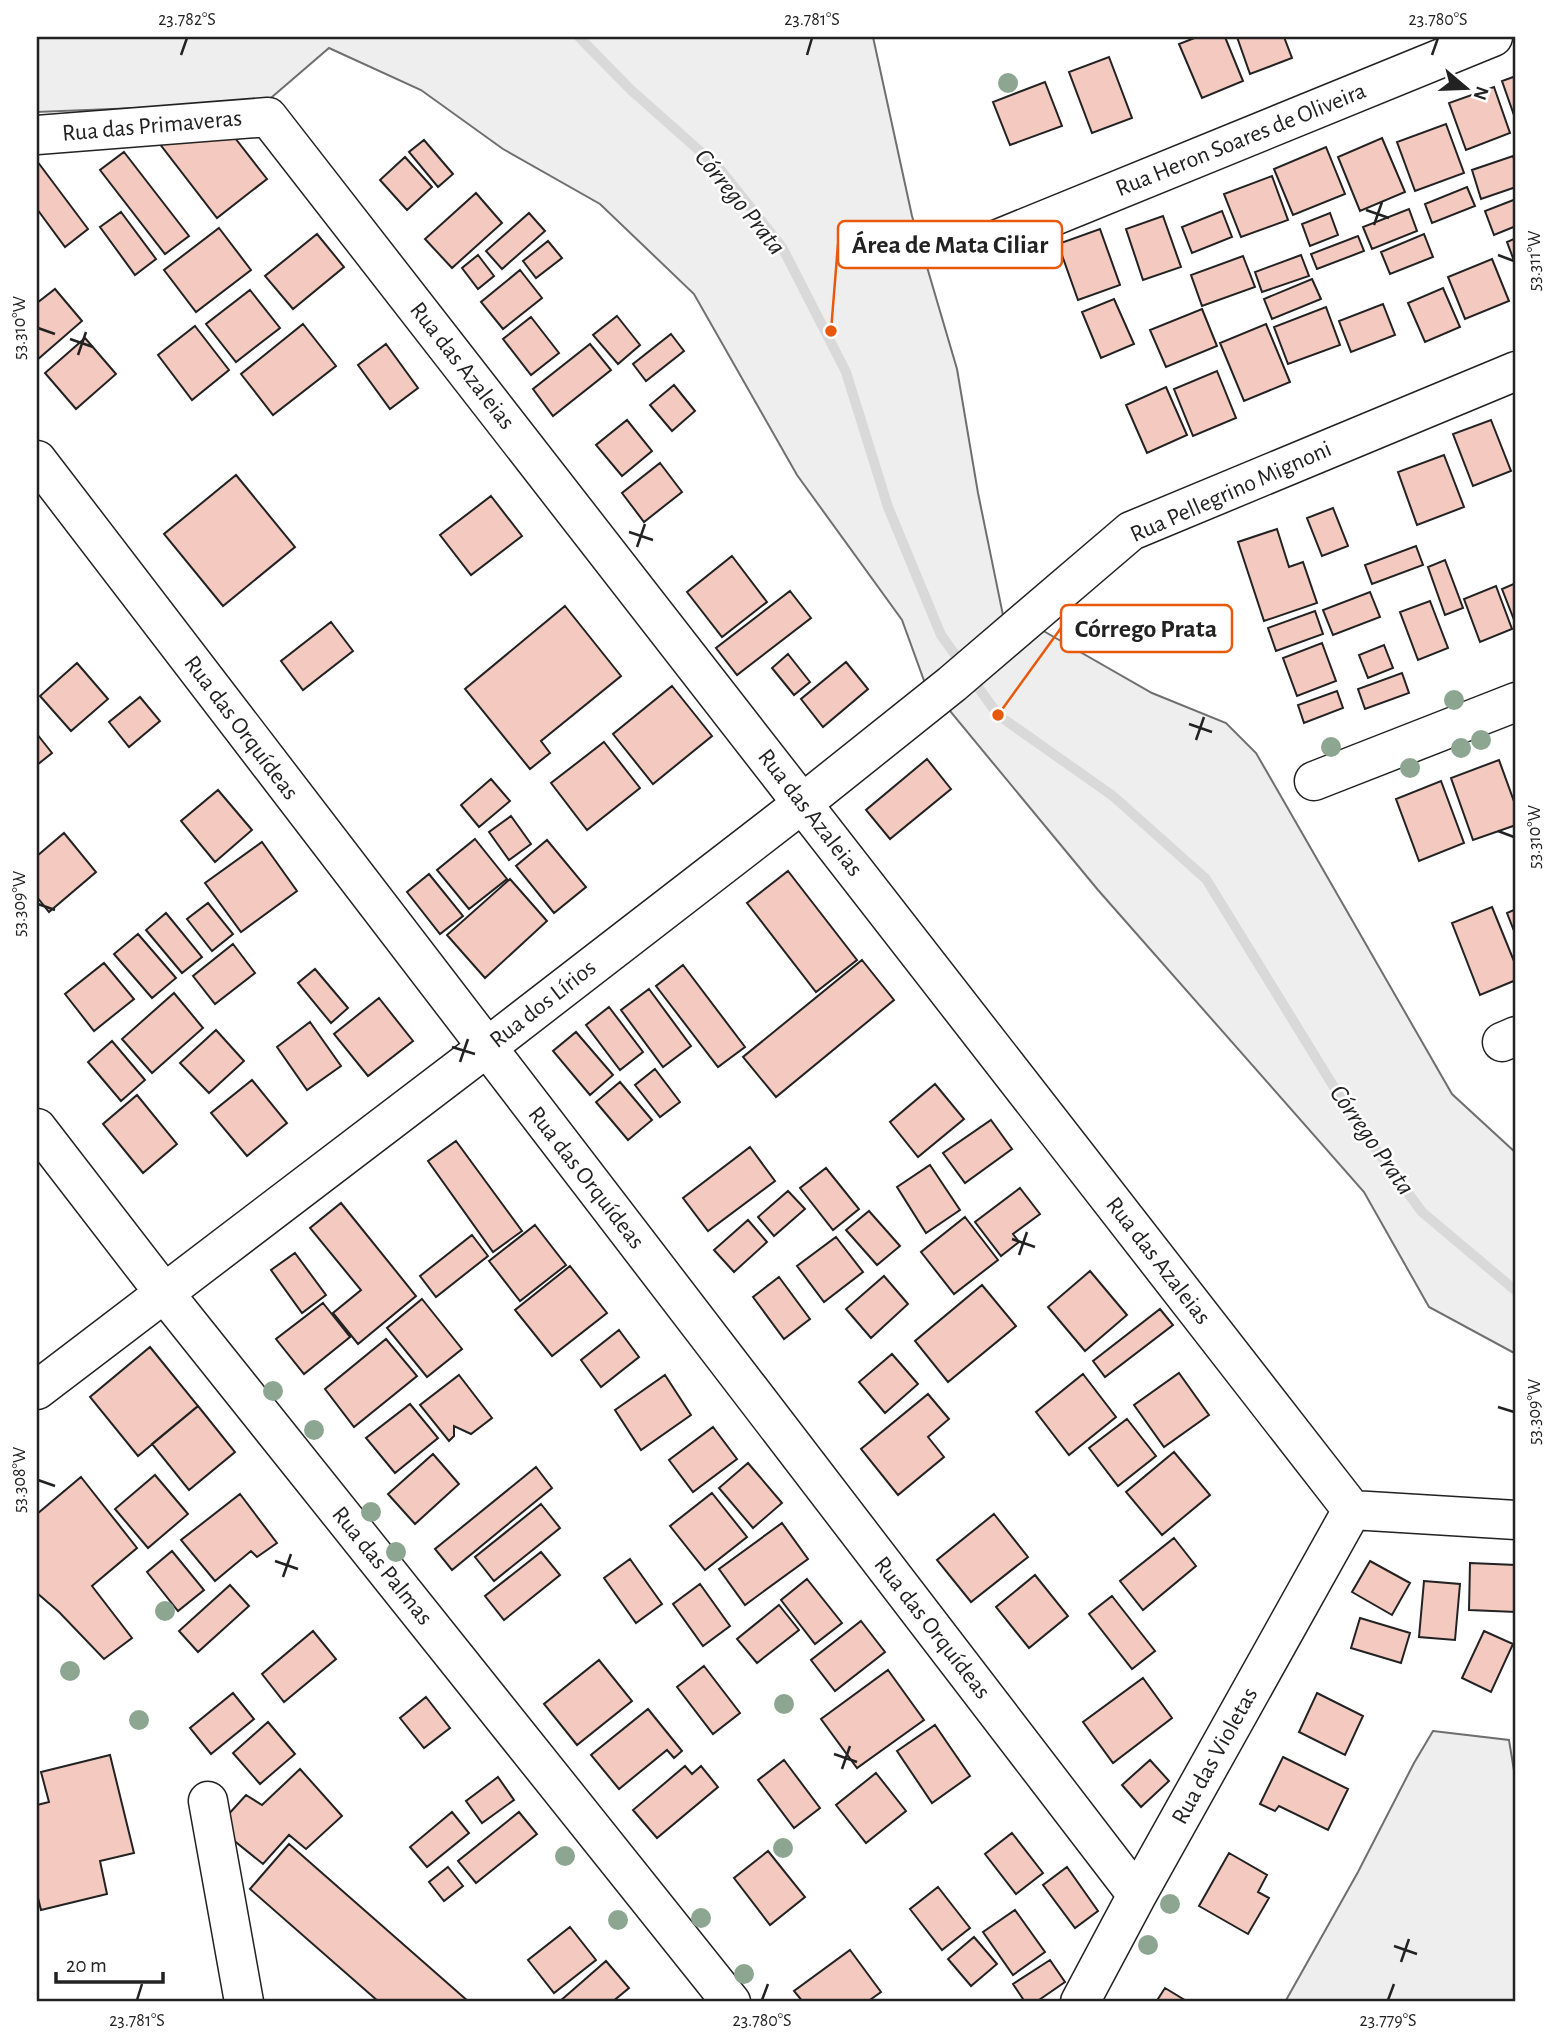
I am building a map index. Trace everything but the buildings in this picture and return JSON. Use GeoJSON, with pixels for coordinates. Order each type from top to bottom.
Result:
{"type":"FeatureCollection","features":[{"type":"Feature","properties":{"kind":"street","name":"Rua Heron Soares de Oliveira"},"geometry":{"type":"LineString","coordinates":[[988,243],[1493,37]]}},
{"type":"Feature","properties":{"kind":"street","name":"Rua das Primaveras"},"geometry":{"type":"LineString","coordinates":[[37,135],[268,117]]}},
{"type":"Feature","properties":{"kind":"street","name":"Rua das Azaleias"},"geometry":{"type":"LineString","coordinates":[[268,117],[1352,1510]]}},
{"type":"Feature","properties":{"kind":"street","name":"Rua Pellegrino Mignoni"},"geometry":{"type":"LineString","coordinates":[[965,673],[1131,531],[1516,371]]}},
{"type":"Feature","properties":{"kind":"street","name":"Rua das Orquídeas"},"geometry":{"type":"LineString","coordinates":[[37,460],[1137,1895]]}},
{"type":"Feature","properties":{"kind":"street","name":"Rua dos Lírios"},"geometry":{"type":"LineString","coordinates":[[37,1390],[486,1048],[803,803],[965,673]]}},
{"type":"Feature","properties":{"kind":"street"},"geometry":{"type":"LineString","coordinates":[[1314,781],[1516,702]]}},
{"type":"Feature","properties":{"kind":"street","name":"Rua das Palmas"},"geometry":{"type":"LineString","coordinates":[[37,1128],[165,1294],[731,2002]]}},
{"type":"Feature","properties":{"kind":"street"},"geometry":{"type":"LineString","coordinates":[[1352,1510],[1516,1520]]}},
{"type":"Feature","properties":{"kind":"street","name":"Rua das Violetas"},"geometry":{"type":"LineString","coordinates":[[1080,2002],[1352,1510]]}},
{"type":"Feature","properties":{"kind":"street"},"geometry":{"type":"LineString","coordinates":[[208,1801],[244,2002]]}},
{"type":"Feature","properties":{"kind":"shaded area"},"geometry":{"type":"Polygon","coordinates":[[[37,37],[873,37],[912,216],[957,369],[978,493],[1004,620],[926,686],[902,620],[797,475],[694,294],[600,204],[503,149],[421,90],[329,48],[265,103],[37,112],[37,37]]]}},
{"type":"Feature","properties":{"kind":"shaded area"},"geometry":{"type":"Polygon","coordinates":[[[1040,629],[1152,693],[1226,723],[1256,753],[1452,1094],[1516,1153],[1516,1354],[1429,1307],[1364,1192],[1098,890],[945,705],[1040,629]]]}},
{"type":"Feature","properties":{"kind":"shaded area"},"geometry":{"type":"Polygon","coordinates":[[[1433,1731],[1509,1740],[1516,1783],[1516,2002],[1285,2002],[1358,1872],[1433,1731]]]}},
{"type":"Feature","properties":{"kind":"waterway","name":"Córrego Prata"},"geometry":{"type":"LineString","coordinates":[[579,37],[631,90],[720,169],[782,247],[846,372],[888,507],[941,635],[998,715],[1113,796],[1206,879],[1353,1118],[1422,1212],[1516,1291]]}},
{"type":"Feature","properties":{"kind":"place","name":"Área de Mata Ciliar"},"geometry":{"type":"Point","coordinates":[831,331]}},
{"type":"Feature","properties":{"kind":"place","name":"Córrego Prata"},"geometry":{"type":"Point","coordinates":[998,715]}}]}
